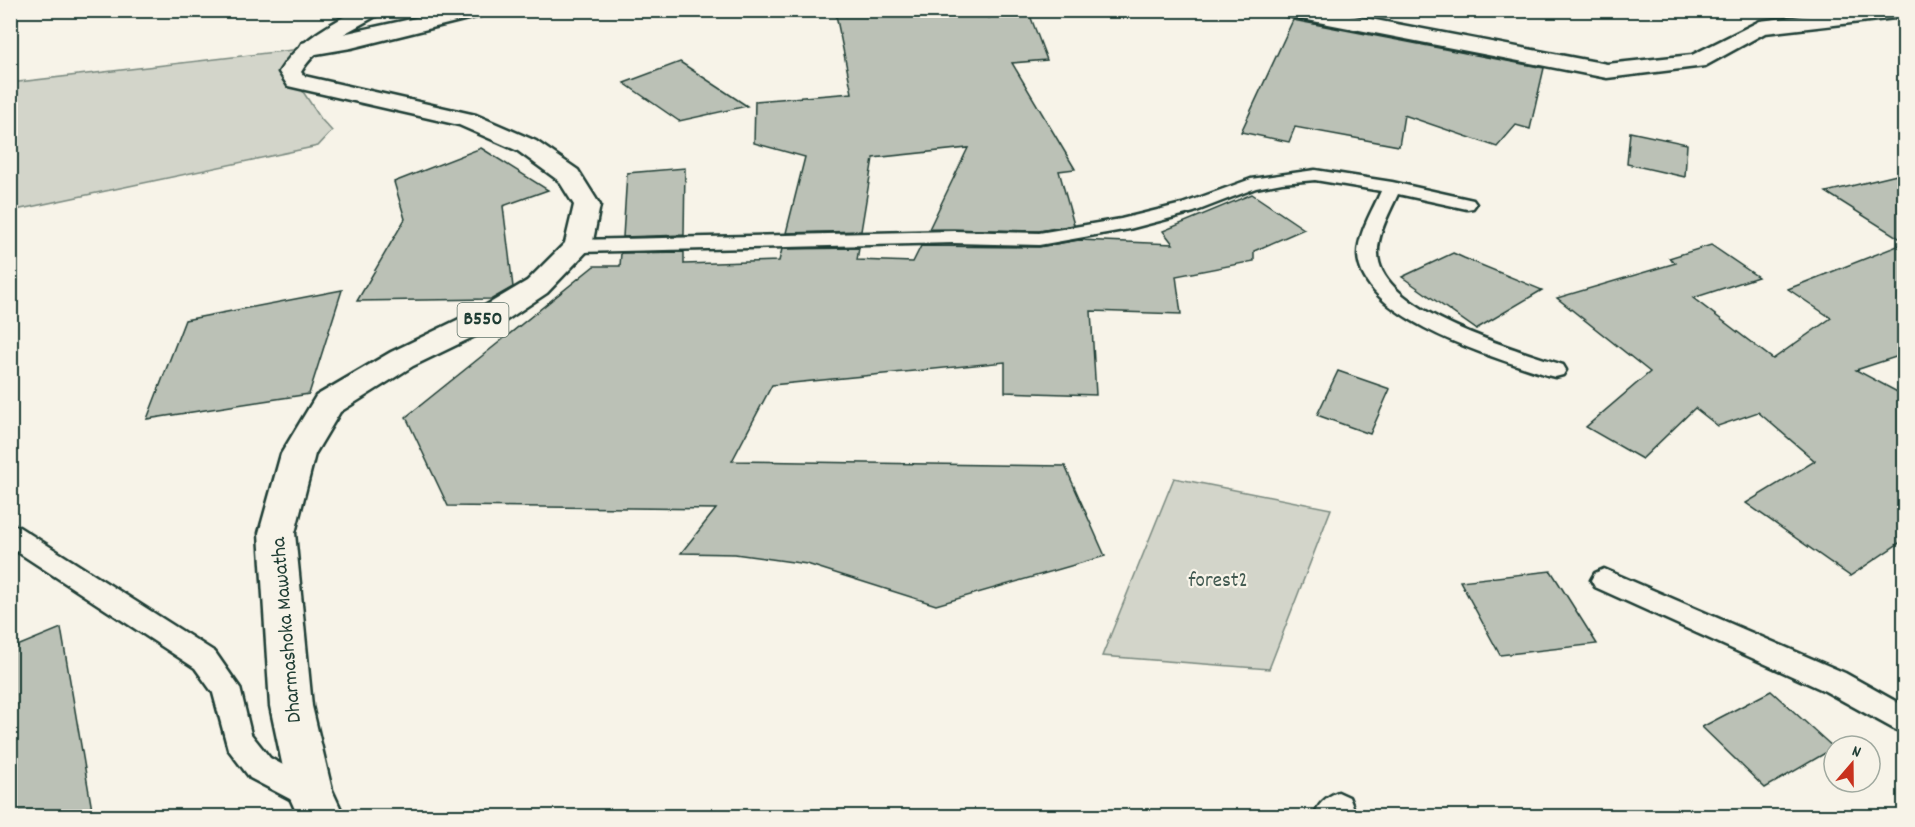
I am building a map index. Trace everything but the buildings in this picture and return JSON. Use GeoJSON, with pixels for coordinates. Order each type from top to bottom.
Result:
{"type":"FeatureCollection","features":[{"type":"Feature","properties":{"kind":"main road"},"geometry":{"type":"LineString","coordinates":[[372,10],[310,48],[294,62],[290,72],[296,81],[467,120],[527,146],[569,176],[587,205],[579,246]]}},
{"type":"Feature","properties":{"kind":"main road"},"geometry":{"type":"LineString","coordinates":[[310,48],[351,41],[481,10]]}},
{"type":"Feature","properties":{"kind":"main road"},"geometry":{"type":"LineString","coordinates":[[1287,10],[1607,71],[1697,61],[1760,27],[1905,11]]}},
{"type":"Feature","properties":{"kind":"main road","name":"Dharmashoka Mawatha"},"geometry":{"type":"LineString","coordinates":[[316,806],[291,706],[277,533],[298,454],[328,404],[402,359],[491,316],[537,287],[579,246]]}},
{"type":"Feature","properties":{"kind":"lane"},"geometry":{"type":"LineString","coordinates":[[579,246],[954,237],[1039,239],[1122,225],[1188,208],[1251,184],[1314,175],[1392,187],[1467,204]]}},
{"type":"Feature","properties":{"kind":"lane"},"geometry":{"type":"LineString","coordinates":[[1392,187],[1374,230],[1368,258],[1377,284],[1420,317],[1458,337],[1555,370]]}},
{"type":"Feature","properties":{"kind":"lane"},"geometry":{"type":"LineString","coordinates":[[10,534],[205,660],[226,688],[238,740],[260,768],[316,806]]}},
{"type":"Feature","properties":{"kind":"lane"},"geometry":{"type":"LineString","coordinates":[[1604,580],[1835,682],[1905,720]]}},
{"type":"Feature","properties":{"kind":"green space"},"geometry":{"type":"Polygon","coordinates":[[[310,48],[290,72],[321,119],[332,131],[318,146],[11,211],[10,83],[310,48]]]}},
{"type":"Feature","properties":{"kind":"green space","name":"forest2"},"geometry":{"type":"Polygon","coordinates":[[[1174,478],[1331,509],[1269,669],[1102,656],[1174,478]]]}}]}
